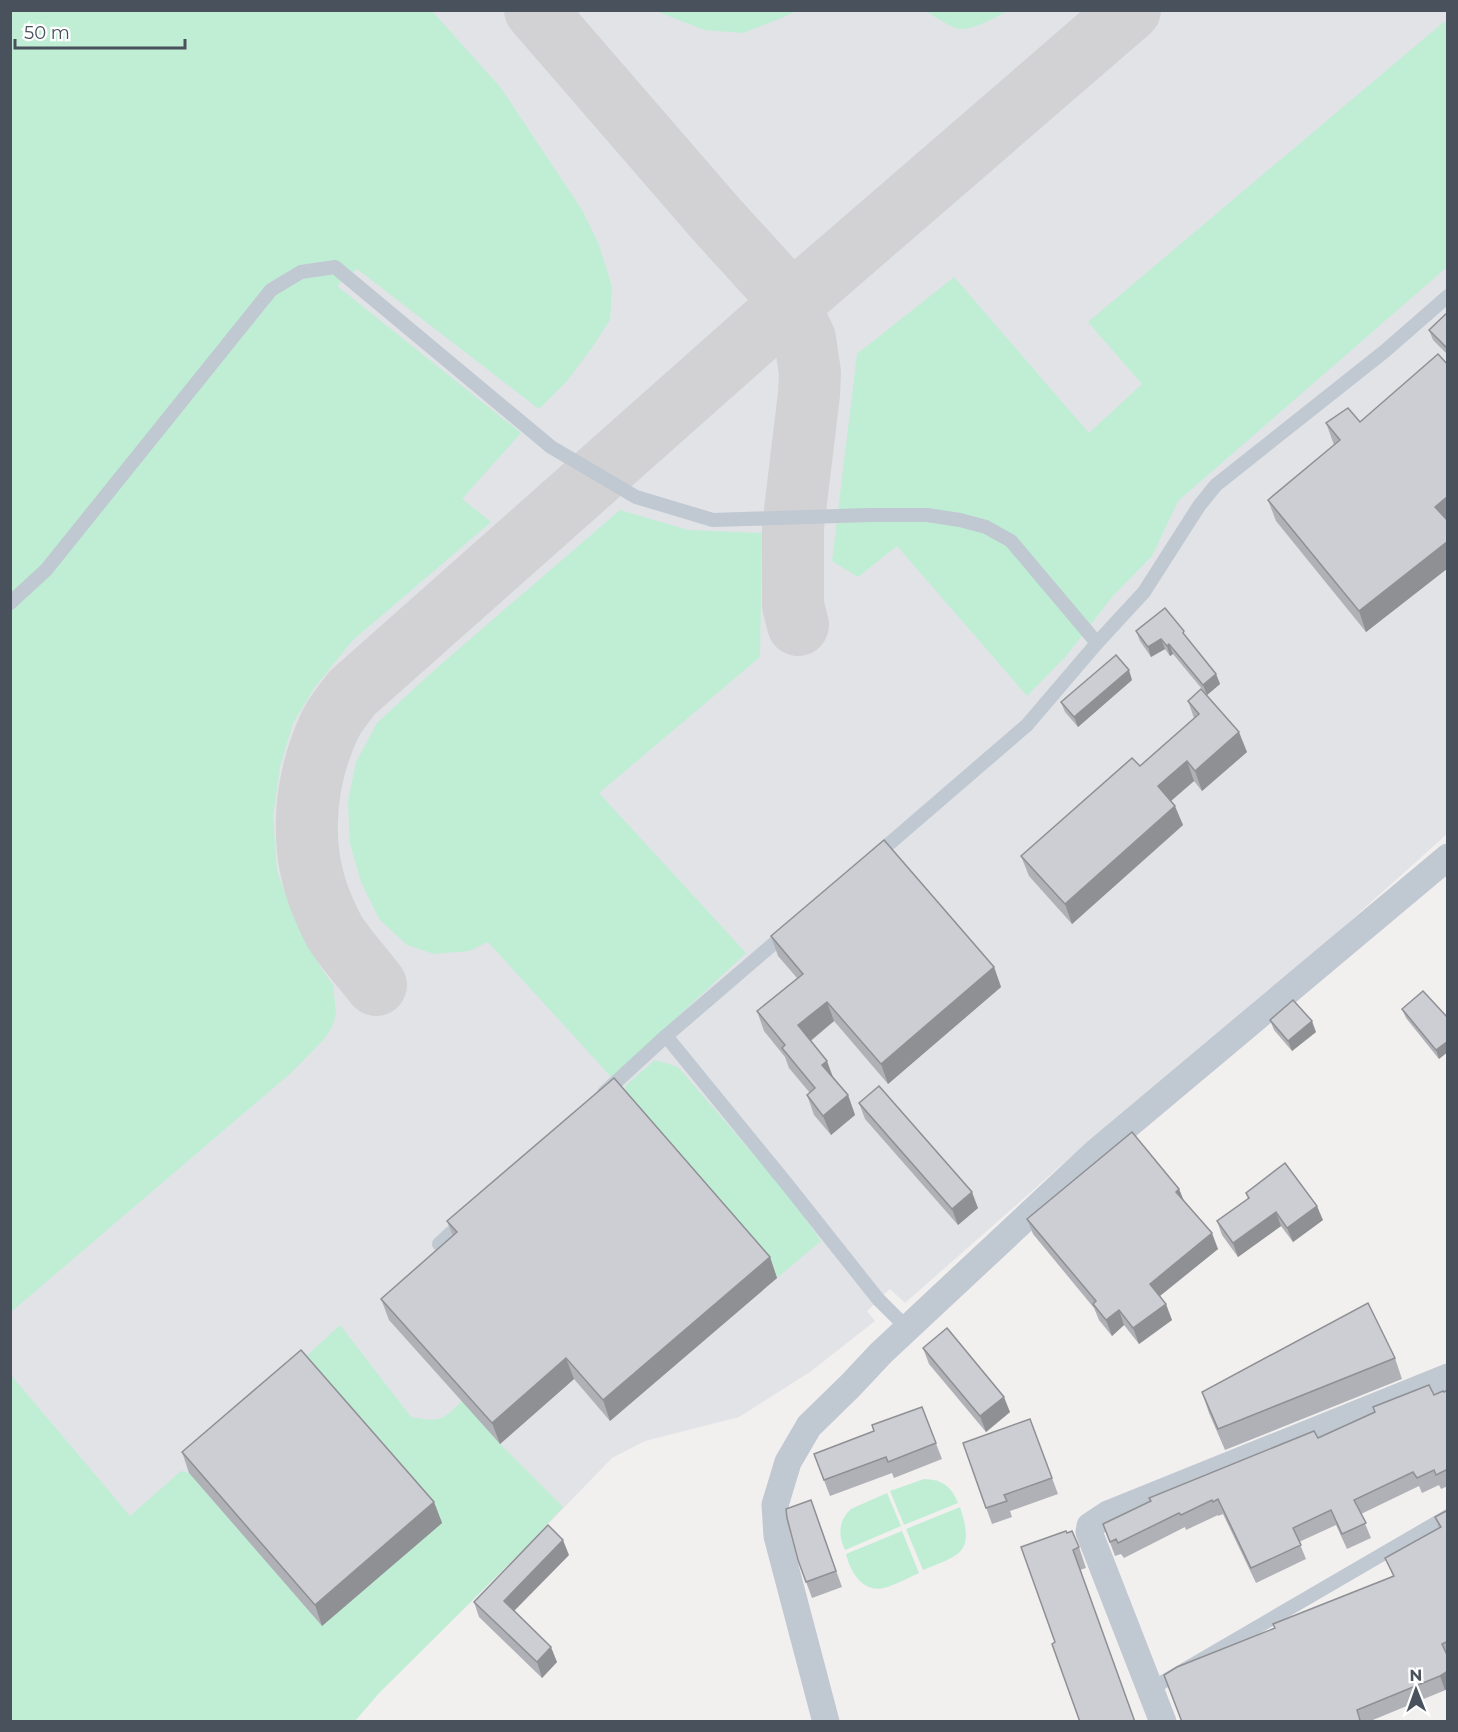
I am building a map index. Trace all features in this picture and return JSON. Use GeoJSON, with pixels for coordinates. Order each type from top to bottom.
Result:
{"type":"FeatureCollection","features":[{"type":"Feature","properties":{"kind":"street"},"geometry":{"type":"LineString","coordinates":[[826,1722],[777,1536],[775,1505],[788,1462],[809,1426],[907,1328],[1096,1152],[1448,857]]}},
{"type":"Feature","properties":{"kind":"street"},"geometry":{"type":"LineString","coordinates":[[1163,1722],[1089,1532],[1090,1526],[1108,1514],[1448,1377]]}},
{"type":"Feature","properties":{"kind":"lane"},"geometry":{"type":"LineString","coordinates":[[10,603],[46,570],[271,290],[301,272],[335,267],[551,447],[636,497],[712,520],[927,515],[986,527],[1011,541],[1097,643]]}},
{"type":"Feature","properties":{"kind":"lane"},"geometry":{"type":"LineString","coordinates":[[865,865],[1027,725],[1144,592],[1199,506],[1216,485],[1385,351],[1448,296]]}},
{"type":"Feature","properties":{"kind":"lane"},"geometry":{"type":"LineString","coordinates":[[596,1100],[666,1036],[793,927]]}},
{"type":"Feature","properties":{"kind":"lane"},"geometry":{"type":"LineString","coordinates":[[666,1036],[878,1299],[907,1328]]}},
{"type":"Feature","properties":{"kind":"lane"},"geometry":{"type":"LineString","coordinates":[[439,1244],[474,1212]]}},
{"type":"Feature","properties":{"kind":"lane"},"geometry":{"type":"LineString","coordinates":[[1151,1689],[1448,1516]]}},
{"type":"Feature","properties":{"kind":"shaded area"},"geometry":{"type":"Polygon","coordinates":[[[11,11],[1447,11],[1447,834],[1310,957],[1057,1169],[905,1303],[890,1289],[867,1311],[875,1321],[810,1372],[739,1417],[645,1441],[612,1458],[379,1693],[355,1721],[11,1722],[11,11]]]}},
{"type":"Feature","properties":{"kind":"green space"},"geometry":{"type":"Polygon","coordinates":[[[11,11],[432,11],[501,88],[582,210],[599,245],[612,287],[610,320],[567,381],[539,409],[357,269],[337,286],[521,433],[462,499],[491,522],[352,641],[315,687],[293,723],[280,767],[273,817],[277,871],[295,920],[333,985],[336,1014],[332,1027],[324,1039],[292,1072],[11,1312],[11,11]]]}},
{"type":"Feature","properties":{"kind":"green space"},"geometry":{"type":"Polygon","coordinates":[[[658,11],[796,11],[743,33],[704,30],[658,11]]]}},
{"type":"Feature","properties":{"kind":"green space"},"geometry":{"type":"Polygon","coordinates":[[[926,11],[1006,11],[985,23],[961,29],[926,11]]]}},
{"type":"Feature","properties":{"kind":"green space"},"geometry":{"type":"Polygon","coordinates":[[[1445,21],[1447,23],[1447,267],[1178,501],[1152,556],[1112,597],[1067,655],[1027,696],[897,546],[858,577],[832,561],[857,354],[954,277],[1089,433],[1142,384],[1088,322],[1445,21]]]}},
{"type":"Feature","properties":{"kind":"green space"},"geometry":{"type":"Polygon","coordinates":[[[620,510],[688,530],[762,533],[760,657],[599,793],[746,953],[612,1078],[488,942],[469,951],[434,954],[407,945],[379,919],[361,882],[350,844],[348,801],[356,762],[377,723],[431,673],[620,510]]]}},
{"type":"Feature","properties":{"kind":"green space"},"geometry":{"type":"Polygon","coordinates":[[[655,1060],[678,1067],[787,1193],[821,1241],[777,1278],[622,1099],[626,1085],[655,1060]]]}},
{"type":"Feature","properties":{"kind":"green space"},"geometry":{"type":"Polygon","coordinates":[[[340,1325],[411,1417],[439,1419],[462,1401],[500,1444],[563,1507],[525,1548],[379,1693],[355,1721],[11,1721],[10,1374],[130,1516],[181,1471],[189,1473],[322,1626],[301,1361],[340,1325]]]}},
{"type":"Feature","properties":{"kind":"green space"},"geometry":{"type":"Polygon","coordinates":[[[924,1479],[936,1480],[946,1485],[953,1492],[958,1503],[904,1525],[890,1491],[924,1479]]]}},
{"type":"Feature","properties":{"kind":"green space"},"geometry":{"type":"Polygon","coordinates":[[[887,1493],[901,1526],[845,1550],[840,1528],[844,1518],[851,1509],[887,1493]]]}},
{"type":"Feature","properties":{"kind":"green space"},"geometry":{"type":"Polygon","coordinates":[[[960,1507],[966,1534],[961,1550],[955,1556],[923,1570],[906,1529],[960,1507]]]}},
{"type":"Feature","properties":{"kind":"green space"},"geometry":{"type":"Polygon","coordinates":[[[902,1531],[919,1573],[884,1588],[876,1589],[863,1584],[854,1574],[846,1554],[902,1531]]]}},
{"type":"Feature","properties":{"kind":"building"},"geometry":{"type":"Polygon","coordinates":[[[1448,312],[1448,348],[1447,348],[1429,330],[1448,312]]]}},
{"type":"Feature","properties":{"kind":"building"},"geometry":{"type":"Polygon","coordinates":[[[1438,354],[1448,365],[1448,496],[1435,507],[1448,521],[1448,541],[1359,611],[1268,500],[1340,440],[1326,423],[1348,408],[1360,422],[1438,354]]]}},
{"type":"Feature","properties":{"kind":"building"},"geometry":{"type":"Polygon","coordinates":[[[1165,608],[1216,674],[1203,685],[1169,644],[1167,646],[1161,639],[1148,647],[1136,631],[1165,608]]]}},
{"type":"Feature","properties":{"kind":"building"},"geometry":{"type":"Polygon","coordinates":[[[1116,655],[1129,670],[1074,717],[1061,702],[1116,655]]]}},
{"type":"Feature","properties":{"kind":"building"},"geometry":{"type":"Polygon","coordinates":[[[1201,689],[1239,732],[1195,771],[1187,761],[1158,786],[1175,806],[1065,904],[1021,856],[1132,758],[1140,766],[1199,714],[1188,701],[1201,689]]]}},
{"type":"Feature","properties":{"kind":"building"},"geometry":{"type":"Polygon","coordinates":[[[884,840],[994,967],[881,1064],[827,1002],[798,1025],[827,1061],[822,1065],[848,1095],[823,1116],[807,1095],[815,1088],[782,1048],[785,1045],[757,1011],[803,974],[771,936],[884,840]]]}},
{"type":"Feature","properties":{"kind":"building"},"geometry":{"type":"Polygon","coordinates":[[[1423,991],[1448,1018],[1448,1041],[1436,1050],[1402,1009],[1423,991]]]}},
{"type":"Feature","properties":{"kind":"building"},"geometry":{"type":"Polygon","coordinates":[[[1293,1000],[1312,1021],[1288,1041],[1270,1020],[1293,1000]]]}},
{"type":"Feature","properties":{"kind":"building"},"geometry":{"type":"Polygon","coordinates":[[[614,1078],[770,1257],[603,1400],[566,1358],[492,1423],[381,1299],[457,1232],[447,1221],[614,1078]]]}},
{"type":"Feature","properties":{"kind":"building"},"geometry":{"type":"Polygon","coordinates":[[[879,1086],[972,1192],[952,1209],[859,1103],[879,1086]]]}},
{"type":"Feature","properties":{"kind":"building"},"geometry":{"type":"Polygon","coordinates":[[[1132,1132],[1179,1189],[1176,1192],[1212,1233],[1150,1284],[1166,1304],[1133,1328],[1119,1310],[1106,1320],[1093,1304],[1096,1301],[1027,1219],[1132,1132]]]}},
{"type":"Feature","properties":{"kind":"building"},"geometry":{"type":"Polygon","coordinates":[[[1285,1163],[1317,1206],[1287,1228],[1276,1212],[1233,1243],[1217,1221],[1249,1198],[1246,1193],[1285,1163]]]}},
{"type":"Feature","properties":{"kind":"building"},"geometry":{"type":"Polygon","coordinates":[[[1368,1303],[1395,1358],[1218,1429],[1202,1392],[1368,1303]]]}},
{"type":"Feature","properties":{"kind":"building"},"geometry":{"type":"Polygon","coordinates":[[[947,1328],[1004,1397],[980,1416],[923,1348],[947,1328]]]}},
{"type":"Feature","properties":{"kind":"building"},"geometry":{"type":"Polygon","coordinates":[[[301,1350],[434,1502],[315,1605],[182,1452],[301,1350]]]}},
{"type":"Feature","properties":{"kind":"building"},"geometry":{"type":"Polygon","coordinates":[[[1429,1385],[1434,1395],[1448,1390],[1448,1469],[1436,1475],[1434,1470],[1417,1478],[1413,1472],[1354,1500],[1366,1523],[1342,1534],[1331,1510],[1293,1528],[1301,1545],[1251,1568],[1218,1499],[1181,1515],[1179,1513],[1118,1543],[1116,1539],[1110,1542],[1103,1524],[1151,1501],[1149,1498],[1314,1431],[1318,1438],[1375,1412],[1373,1407],[1429,1385]]]}},
{"type":"Feature","properties":{"kind":"building"},"geometry":{"type":"Polygon","coordinates":[[[922,1407],[936,1443],[888,1462],[886,1457],[824,1480],[814,1454],[874,1431],[872,1425],[922,1407]]]}},
{"type":"Feature","properties":{"kind":"building"},"geometry":{"type":"Polygon","coordinates":[[[1030,1419],[1052,1478],[1004,1495],[1007,1501],[986,1508],[963,1443],[1030,1419]]]}},
{"type":"Feature","properties":{"kind":"building"},"geometry":{"type":"Polygon","coordinates":[[[811,1500],[836,1571],[806,1582],[798,1560],[786,1509],[811,1500]]]}},
{"type":"Feature","properties":{"kind":"building"},"geometry":{"type":"Polygon","coordinates":[[[1448,1510],[1448,1641],[1442,1644],[1448,1657],[1448,1671],[1357,1710],[1360,1720],[1356,1722],[1182,1722],[1164,1675],[1177,1667],[1275,1628],[1273,1624],[1394,1576],[1385,1558],[1441,1527],[1435,1517],[1448,1510]]]}},
{"type":"Feature","properties":{"kind":"building"},"geometry":{"type":"Polygon","coordinates":[[[548,1525],[563,1540],[504,1601],[551,1647],[537,1662],[474,1602],[548,1525]]]}},
{"type":"Feature","properties":{"kind":"building"},"geometry":{"type":"Polygon","coordinates":[[[1066,1531],[1067,1533],[1072,1531],[1079,1547],[1073,1550],[1135,1722],[1080,1722],[1052,1644],[1055,1642],[1021,1547],[1066,1531]]]}},
{"type":"Feature","properties":{"kind":"taxiway"},"geometry":{"type":"LineString","coordinates":[[535,10],[776,285],[789,305],[805,339],[810,373],[809,394],[793,527],[793,605],[798,625]]}},
{"type":"Feature","properties":{"kind":"taxiway"},"geometry":{"type":"LineString","coordinates":[[376,985],[332,927],[317,891],[308,844],[307,820],[313,773],[331,723],[352,693],[789,305],[1130,10]]}}]}
